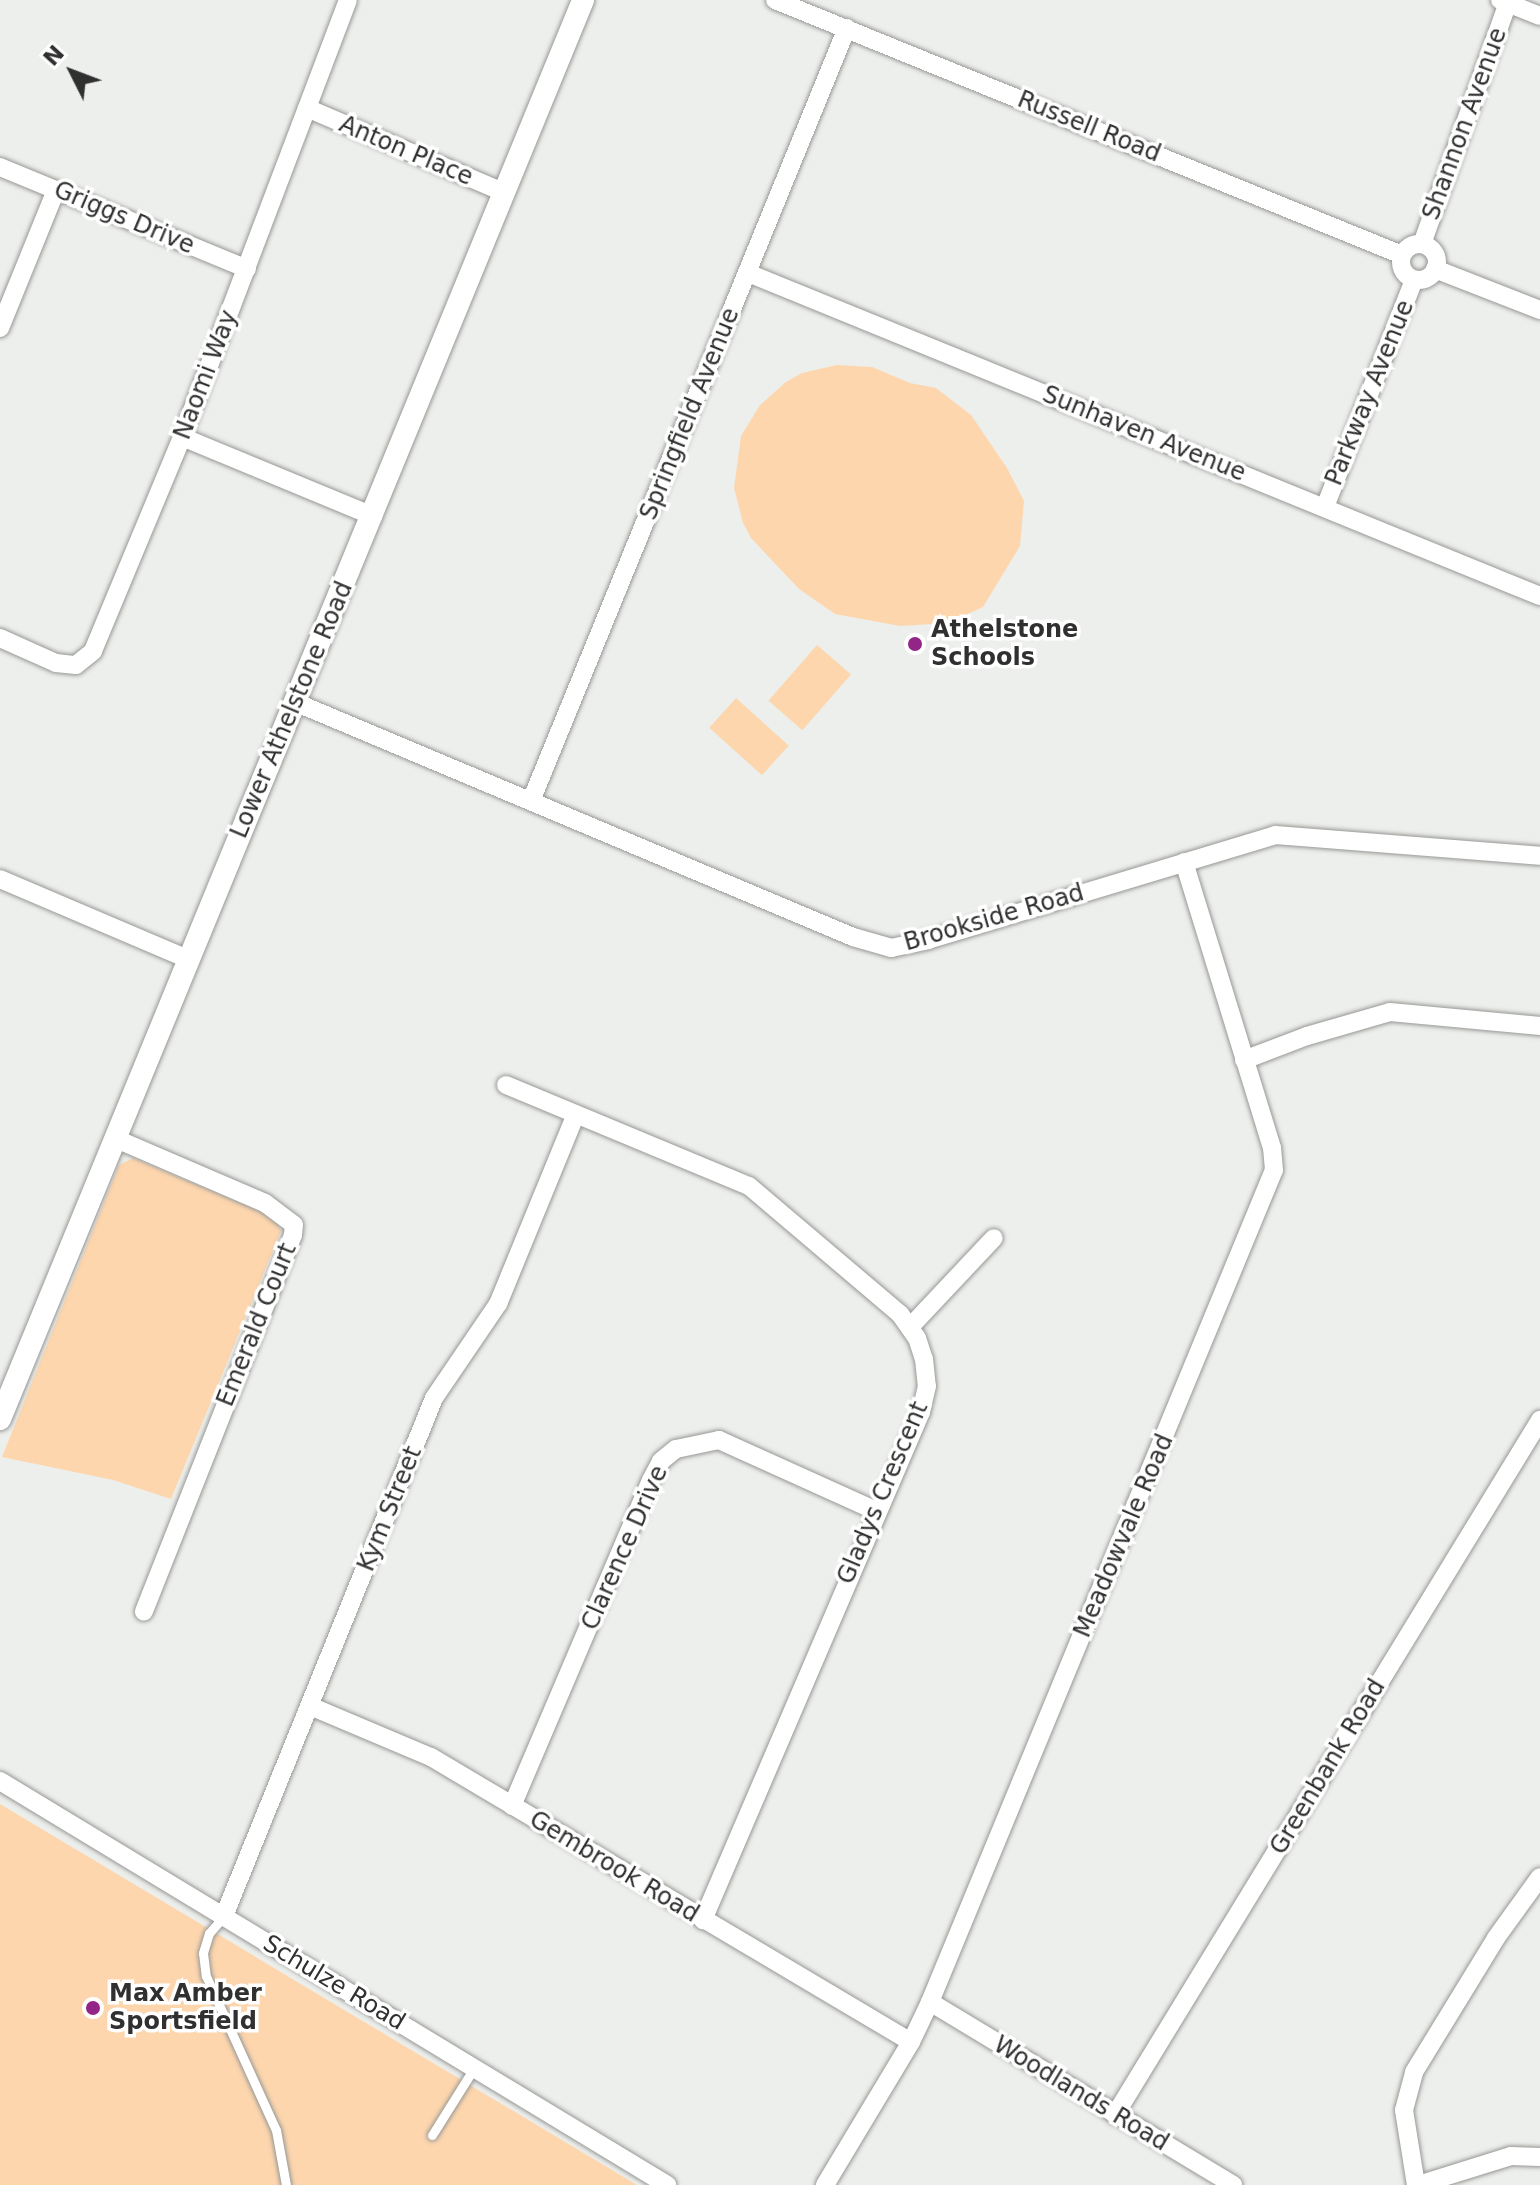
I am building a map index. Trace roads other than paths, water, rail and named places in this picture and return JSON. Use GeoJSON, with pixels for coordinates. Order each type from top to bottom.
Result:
{"type":"FeatureCollection","features":[{"type":"Feature","properties":{"kind":"street","name":"Naomi Way"},"geometry":{"type":"LineString","coordinates":[[0,638],[56,663],[76,665],[93,651],[182,437],[348,0]]}},
{"type":"Feature","properties":{"kind":"street","name":"Lower Athelstone Road"},"geometry":{"type":"LineString","coordinates":[[0,1419],[188,959],[297,703],[583,0]]}},
{"type":"Feature","properties":{"kind":"street","name":"Russell Road"},"geometry":{"type":"LineString","coordinates":[[775,0],[1402,255]]}},
{"type":"Feature","properties":{"kind":"street"},"geometry":{"type":"LineString","coordinates":[[1504,2],[1540,16]]}},
{"type":"Feature","properties":{"kind":"street","name":"Shannon Avenue"},"geometry":{"type":"LineString","coordinates":[[1422,244],[1504,2]]}},
{"type":"Feature","properties":{"kind":"street","name":"Springfield Avenue"},"geometry":{"type":"LineString","coordinates":[[531,801],[847,28]]}},
{"type":"Feature","properties":{"kind":"street","name":"Anton Place"},"geometry":{"type":"LineString","coordinates":[[307,108],[505,193]]}},
{"type":"Feature","properties":{"kind":"street","name":"Griggs Drive"},"geometry":{"type":"LineString","coordinates":[[0,167],[247,269]]}},
{"type":"Feature","properties":{"kind":"street"},"geometry":{"type":"LineString","coordinates":[[0,328],[56,190]]}},
{"type":"Feature","properties":{"kind":"street"},"geometry":{"type":"LineString","coordinates":[[1422,244],[1435,254],[1435,269],[1427,278],[1414,280],[1404,273],[1402,255],[1410,245],[1422,244]]}},
{"type":"Feature","properties":{"kind":"street"},"geometry":{"type":"LineString","coordinates":[[1435,269],[1540,310]]}},
{"type":"Feature","properties":{"kind":"street","name":"Sunhaven Avenue"},"geometry":{"type":"LineString","coordinates":[[748,273],[1540,596]]}},
{"type":"Feature","properties":{"kind":"street","name":"Parkway Avenue"},"geometry":{"type":"LineString","coordinates":[[1325,507],[1414,280]]}},
{"type":"Feature","properties":{"kind":"street"},"geometry":{"type":"LineString","coordinates":[[182,437],[373,516]]}},
{"type":"Feature","properties":{"kind":"street","name":"Brookside Road"},"geometry":{"type":"LineString","coordinates":[[297,703],[853,937],[891,948],[928,940],[1275,835],[1540,856]]}},
{"type":"Feature","properties":{"kind":"street","name":"Meadowvale Road"},"geometry":{"type":"LineString","coordinates":[[825,2185],[911,2042],[930,2002],[1274,1170],[1272,1148],[1184,862]]}},
{"type":"Feature","properties":{"kind":"street"},"geometry":{"type":"LineString","coordinates":[[0,879],[188,959]]}},
{"type":"Feature","properties":{"kind":"street"},"geometry":{"type":"LineString","coordinates":[[1244,1060],[1294,1041],[1390,1012],[1540,1026]]}},
{"type":"Feature","properties":{"kind":"street","name":"Gladys Crescent"},"geometry":{"type":"LineString","coordinates":[[506,1085],[749,1186],[900,1314],[910,1327],[924,1359],[927,1386],[921,1412],[703,1920]]}},
{"type":"Feature","properties":{"kind":"street","name":"Kym Street"},"geometry":{"type":"LineString","coordinates":[[224,1916],[434,1398],[498,1304],[576,1114]]}},
{"type":"Feature","properties":{"kind":"street","name":"Emerald Court"},"geometry":{"type":"LineString","coordinates":[[114,1138],[265,1203],[294,1225],[293,1235],[144,1612]]}},
{"type":"Feature","properties":{"kind":"street"},"geometry":{"type":"LineString","coordinates":[[910,1327],[994,1238]]}},
{"type":"Feature","properties":{"kind":"street","name":"Greenbank Road"},"geometry":{"type":"LineString","coordinates":[[1115,2115],[1540,1420]]}},
{"type":"Feature","properties":{"kind":"street","name":"Clarence Drive"},"geometry":{"type":"LineString","coordinates":[[512,1806],[661,1461],[676,1449],[719,1440],[876,1511]]}},
{"type":"Feature","properties":{"kind":"street","name":"Gembrook Road"},"geometry":{"type":"LineString","coordinates":[[310,1706],[431,1757],[911,2042]]}},
{"type":"Feature","properties":{"kind":"street","name":"Schulze Road"},"geometry":{"type":"LineString","coordinates":[[0,1781],[667,2185]]}},
{"type":"Feature","properties":{"kind":"street"},"geometry":{"type":"LineString","coordinates":[[1540,1877],[1496,1938],[1414,2072],[1404,2110],[1417,2185],[1511,2156],[1540,2157]]}},
{"type":"Feature","properties":{"kind":"street","name":"Woodlands Road"},"geometry":{"type":"LineString","coordinates":[[930,2002],[1233,2185]]}},
{"type":"Feature","properties":{"kind":"lane"},"geometry":{"type":"LineString","coordinates":[[224,1916],[209,1933],[203,1953],[206,1976],[276,2130],[286,2185]]}},
{"type":"Feature","properties":{"kind":"lane"},"geometry":{"type":"LineString","coordinates":[[432,2135],[474,2068]]}},
{"type":"Feature","properties":{"kind":"place","name":"Athelstone Schools"},"geometry":{"type":"Point","coordinates":[915,644]}},
{"type":"Feature","properties":{"kind":"place","name":"Max Amber Sportsfield"},"geometry":{"type":"Point","coordinates":[93,2008]}}]}
